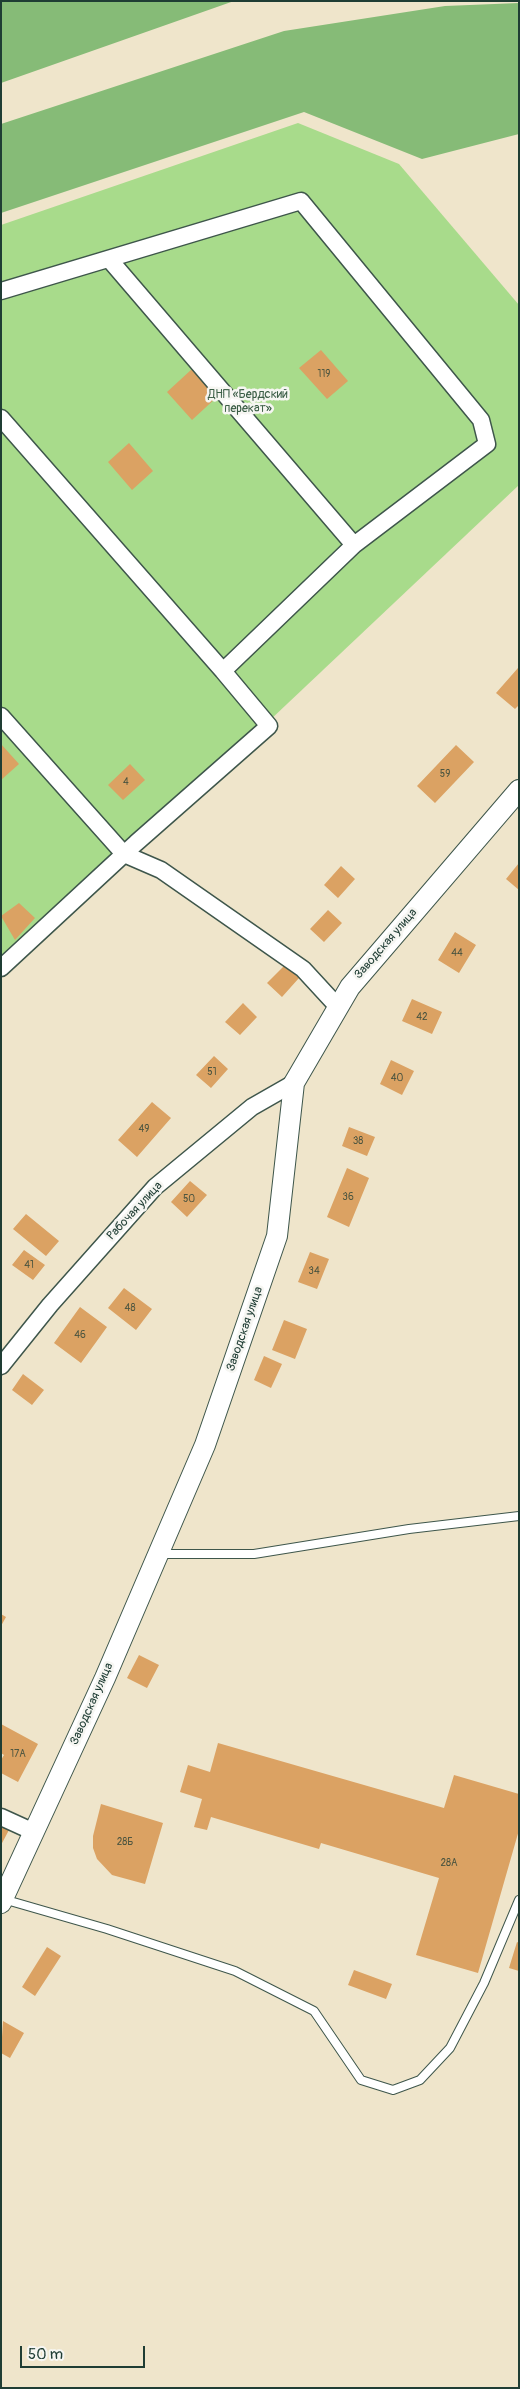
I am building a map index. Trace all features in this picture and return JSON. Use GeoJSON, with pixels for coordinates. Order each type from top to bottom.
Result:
{"type":"FeatureCollection","features":[{"type":"Feature","properties":{"kind":"street"},"geometry":{"type":"LineString","coordinates":[[1,291],[301,200],[481,420],[487,444],[354,545],[223,671]]}},
{"type":"Feature","properties":{"kind":"street"},"geometry":{"type":"LineString","coordinates":[[108,259],[354,545]]}},
{"type":"Feature","properties":{"kind":"street"},"geometry":{"type":"LineString","coordinates":[[1,418],[269,726],[124,854],[1,968]]}},
{"type":"Feature","properties":{"kind":"street"},"geometry":{"type":"LineString","coordinates":[[1,716],[124,854],[161,870],[303,969],[338,1008]]}},
{"type":"Feature","properties":{"kind":"street","name":"Заводская улица"},"geometry":{"type":"LineString","coordinates":[[2,1901],[105,1678],[204,1445],[277,1236],[294,1083],[350,986],[519,790]]}},
{"type":"Feature","properties":{"kind":"street","name":"Рабочая улица"},"geometry":{"type":"LineString","coordinates":[[1,1366],[50,1305],[156,1187],[252,1107],[294,1083]]}},
{"type":"Feature","properties":{"kind":"street"},"geometry":{"type":"LineString","coordinates":[[1,1817],[34,1832]]}},
{"type":"Feature","properties":{"kind":"lane"},"geometry":{"type":"LineString","coordinates":[[158,1554],[254,1554],[409,1529],[519,1516]]}},
{"type":"Feature","properties":{"kind":"lane"},"geometry":{"type":"LineString","coordinates":[[2,1901],[107,1929],[235,1970],[314,2011],[361,2080],[393,2090],[420,2080],[450,2048],[484,1983],[519,1900]]}},
{"type":"Feature","properties":{"kind":"green space"},"geometry":{"type":"Polygon","coordinates":[[[1,1],[234,1],[1,83],[1,1]]]}},
{"type":"Feature","properties":{"kind":"green space"},"geometry":{"type":"Polygon","coordinates":[[[519,3],[519,134],[422,159],[304,112],[1,213],[1,124],[284,31],[445,6],[519,3]]]}},
{"type":"Feature","properties":{"kind":"green space","name":"ДНП «Бердский перекат»"},"geometry":{"type":"Polygon","coordinates":[[[298,123],[399,164],[519,305],[519,485],[1,974],[1,225],[298,123]]]}},
{"type":"Feature","properties":{"kind":"building"},"geometry":{"type":"Polygon","coordinates":[[[321,350],[348,381],[327,399],[299,368],[321,350]]]}},
{"type":"Feature","properties":{"kind":"building"},"geometry":{"type":"Polygon","coordinates":[[[192,369],[217,397],[192,420],[167,392],[192,369]]]}},
{"type":"Feature","properties":{"kind":"building"},"geometry":{"type":"Polygon","coordinates":[[[129,443],[153,471],[132,490],[108,462],[129,443]]]}},
{"type":"Feature","properties":{"kind":"building"},"geometry":{"type":"Polygon","coordinates":[[[518,668],[519,705],[515,709],[496,693],[518,668]]]}},
{"type":"Feature","properties":{"kind":"building"},"geometry":{"type":"Polygon","coordinates":[[[1,744],[19,764],[1,780],[1,744]]]}},
{"type":"Feature","properties":{"kind":"building"},"geometry":{"type":"Polygon","coordinates":[[[456,745],[474,762],[435,803],[417,786],[456,745]]]}},
{"type":"Feature","properties":{"kind":"building"},"geometry":{"type":"Polygon","coordinates":[[[130,764],[145,780],[123,800],[108,785],[130,764]]]}},
{"type":"Feature","properties":{"kind":"building"},"geometry":{"type":"Polygon","coordinates":[[[519,863],[519,890],[506,879],[519,863]]]}},
{"type":"Feature","properties":{"kind":"building"},"geometry":{"type":"Polygon","coordinates":[[[341,866],[355,879],[338,898],[324,885],[341,866]]]}},
{"type":"Feature","properties":{"kind":"building"},"geometry":{"type":"Polygon","coordinates":[[[19,903],[35,918],[15,940],[1,916],[19,903]]]}},
{"type":"Feature","properties":{"kind":"building"},"geometry":{"type":"Polygon","coordinates":[[[328,910],[342,923],[324,942],[310,929],[328,910]]]}},
{"type":"Feature","properties":{"kind":"building"},"geometry":{"type":"Polygon","coordinates":[[[455,932],[476,945],[459,973],[438,960],[455,932]]]}},
{"type":"Feature","properties":{"kind":"building"},"geometry":{"type":"Polygon","coordinates":[[[285,965],[299,978],[282,997],[267,983],[285,965]]]}},
{"type":"Feature","properties":{"kind":"building"},"geometry":{"type":"Polygon","coordinates":[[[412,999],[442,1012],[432,1034],[402,1021],[412,999]]]}},
{"type":"Feature","properties":{"kind":"building"},"geometry":{"type":"Polygon","coordinates":[[[243,1003],[257,1017],[240,1035],[225,1022],[243,1003]]]}},
{"type":"Feature","properties":{"kind":"building"},"geometry":{"type":"Polygon","coordinates":[[[214,1056],[228,1069],[211,1088],[196,1075],[214,1056]]]}},
{"type":"Feature","properties":{"kind":"building"},"geometry":{"type":"Polygon","coordinates":[[[391,1060],[414,1071],[402,1095],[380,1084],[391,1060]]]}},
{"type":"Feature","properties":{"kind":"building"},"geometry":{"type":"Polygon","coordinates":[[[152,1102],[171,1118],[137,1157],[118,1140],[152,1102]]]}},
{"type":"Feature","properties":{"kind":"building"},"geometry":{"type":"Polygon","coordinates":[[[349,1127],[375,1137],[367,1156],[342,1146],[349,1127]]]}},
{"type":"Feature","properties":{"kind":"building"},"geometry":{"type":"Polygon","coordinates":[[[347,1168],[369,1178],[349,1227],[327,1217],[347,1168]]]}},
{"type":"Feature","properties":{"kind":"building"},"geometry":{"type":"Polygon","coordinates":[[[190,1181],[207,1195],[187,1217],[171,1202],[190,1181]]]}},
{"type":"Feature","properties":{"kind":"building"},"geometry":{"type":"Polygon","coordinates":[[[26,1214],[59,1241],[46,1256],[13,1229],[26,1214]]]}},
{"type":"Feature","properties":{"kind":"building"},"geometry":{"type":"Polygon","coordinates":[[[24,1250],[45,1265],[33,1280],[12,1265],[24,1250]]]}},
{"type":"Feature","properties":{"kind":"building"},"geometry":{"type":"Polygon","coordinates":[[[310,1252],[329,1259],[317,1289],[298,1282],[310,1252]]]}},
{"type":"Feature","properties":{"kind":"building"},"geometry":{"type":"Polygon","coordinates":[[[124,1288],[152,1309],[136,1330],[108,1308],[124,1288]]]}},
{"type":"Feature","properties":{"kind":"building"},"geometry":{"type":"Polygon","coordinates":[[[80,1307],[107,1327],[81,1363],[54,1343],[80,1307]]]}},
{"type":"Feature","properties":{"kind":"building"},"geometry":{"type":"Polygon","coordinates":[[[284,1320],[307,1329],[295,1359],[272,1350],[284,1320]]]}},
{"type":"Feature","properties":{"kind":"building"},"geometry":{"type":"Polygon","coordinates":[[[264,1356],[282,1364],[271,1388],[254,1380],[264,1356]]]}},
{"type":"Feature","properties":{"kind":"building"},"geometry":{"type":"Polygon","coordinates":[[[23,1374],[44,1390],[32,1405],[12,1390],[23,1374]]]}},
{"type":"Feature","properties":{"kind":"building"},"geometry":{"type":"Polygon","coordinates":[[[1,1614],[6,1617],[1,1626],[1,1614]]]}},
{"type":"Feature","properties":{"kind":"building"},"geometry":{"type":"Polygon","coordinates":[[[139,1655],[159,1665],[147,1688],[127,1678],[139,1655]]]}},
{"type":"Feature","properties":{"kind":"building"},"geometry":{"type":"Polygon","coordinates":[[[1,1724],[38,1744],[18,1782],[1,1773],[1,1760],[4,1755],[1,1753],[1,1724]]]}},
{"type":"Feature","properties":{"kind":"building"},"geometry":{"type":"Polygon","coordinates":[[[218,1743],[444,1808],[454,1775],[519,1794],[519,1830],[478,1973],[416,1955],[439,1878],[321,1843],[319,1849],[211,1817],[207,1830],[194,1827],[202,1799],[180,1792],[188,1765],[210,1772],[218,1743]]]}},
{"type":"Feature","properties":{"kind":"building"},"geometry":{"type":"Polygon","coordinates":[[[101,1804],[163,1823],[145,1884],[112,1875],[97,1859],[93,1848],[93,1836],[101,1804]]]}},
{"type":"Feature","properties":{"kind":"building"},"geometry":{"type":"Polygon","coordinates":[[[1,1826],[9,1830],[1,1845],[1,1826]]]}},
{"type":"Feature","properties":{"kind":"building"},"geometry":{"type":"Polygon","coordinates":[[[517,1942],[519,1943],[519,1971],[509,1968],[517,1942]]]}},
{"type":"Feature","properties":{"kind":"building"},"geometry":{"type":"Polygon","coordinates":[[[47,1947],[61,1956],[35,1996],[22,1987],[47,1947]]]}},
{"type":"Feature","properties":{"kind":"building"},"geometry":{"type":"Polygon","coordinates":[[[354,1970],[392,1984],[386,1999],[348,1985],[354,1970]]]}},
{"type":"Feature","properties":{"kind":"building"},"geometry":{"type":"Polygon","coordinates":[[[3,2021],[24,2033],[10,2058],[1,2053],[3,2021]]]}}]}
